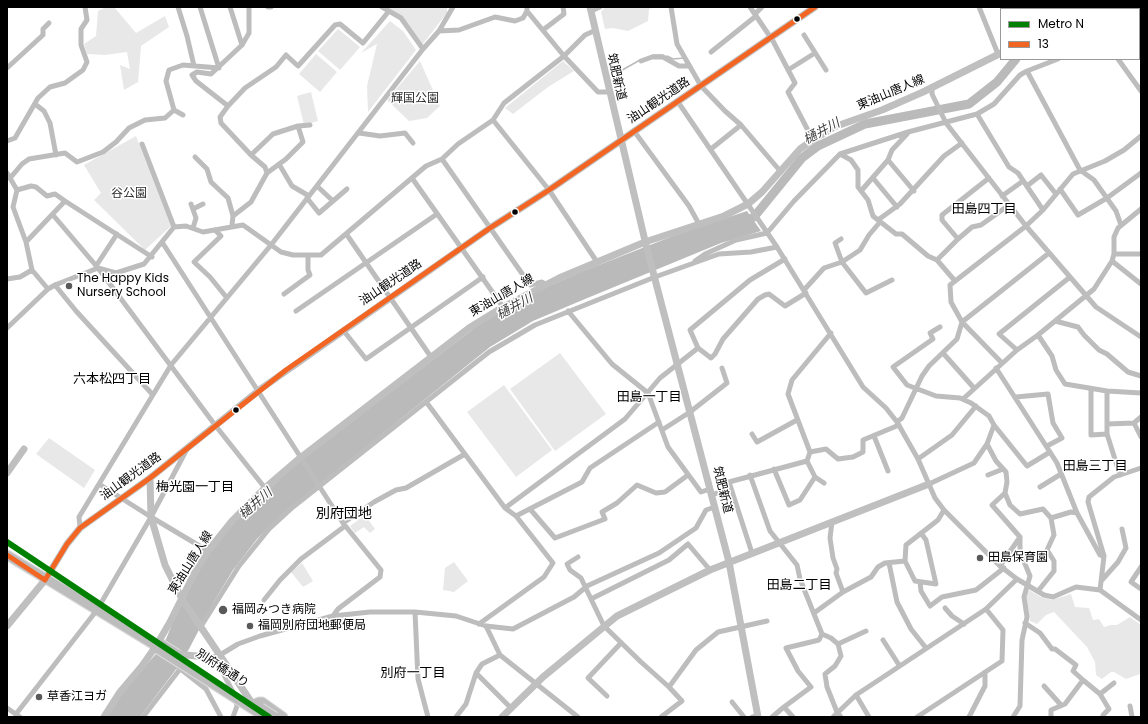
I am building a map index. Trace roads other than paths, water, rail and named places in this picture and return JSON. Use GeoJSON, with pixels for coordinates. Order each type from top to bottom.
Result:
{"type":"FeatureCollection","features":[{"type":"Feature","properties":{"kind":"highway","name":"別府橋通り"},"geometry":{"type":"LineString","coordinates":[[7,555],[45,580],[275,717]]}},
{"type":"Feature","properties":{"kind":"highway","name":"別府橋通り"},"geometry":{"type":"LineString","coordinates":[[174,656],[263,717]]}},
{"type":"Feature","properties":{"kind":"highway"},"geometry":{"type":"LineString","coordinates":[[253,705],[262,702],[283,717]]}},
{"type":"Feature","properties":{"kind":"street"},"geometry":{"type":"LineString","coordinates":[[7,142],[15,138],[38,98],[50,87],[65,83],[83,70],[87,62],[81,40],[81,29],[87,20],[85,7]]}},
{"type":"Feature","properties":{"kind":"street"},"geometry":{"type":"LineString","coordinates":[[178,7],[194,66]]}},
{"type":"Feature","properties":{"kind":"street"},"geometry":{"type":"LineString","coordinates":[[200,7],[219,68]]}},
{"type":"Feature","properties":{"kind":"street"},"geometry":{"type":"LineString","coordinates":[[230,7],[242,45]]}},
{"type":"Feature","properties":{"kind":"street"},"geometry":{"type":"LineString","coordinates":[[228,106],[196,81],[192,75],[197,72],[211,74],[242,45],[249,33],[250,7]]}},
{"type":"Feature","properties":{"kind":"street"},"geometry":{"type":"LineString","coordinates":[[382,7],[401,18],[423,49]]}},
{"type":"Feature","properties":{"kind":"street"},"geometry":{"type":"LineString","coordinates":[[80,528],[78,517],[171,365],[271,245],[423,49],[439,31],[453,7]]}},
{"type":"Feature","properties":{"kind":"street"},"geometry":{"type":"LineString","coordinates":[[543,30],[564,14],[563,7]]}},
{"type":"Feature","properties":{"kind":"street"},"geometry":{"type":"LineString","coordinates":[[590,9],[600,7]]}},
{"type":"Feature","properties":{"kind":"street"},"geometry":{"type":"LineString","coordinates":[[671,7],[677,44],[701,86],[741,125],[781,172]]}},
{"type":"Feature","properties":{"kind":"street"},"geometry":{"type":"LineString","coordinates":[[750,7],[770,38],[795,83],[788,92],[813,140]]}},
{"type":"Feature","properties":{"kind":"street"},"geometry":{"type":"LineString","coordinates":[[711,52],[756,15],[762,7]]}},
{"type":"Feature","properties":{"kind":"street","name":"油山観光道路"},"geometry":{"type":"LineString","coordinates":[[7,626],[45,580],[67,544],[80,528],[150,478],[258,391],[490,228],[549,190],[815,7]]}},
{"type":"Feature","properties":{"kind":"street"},"geometry":{"type":"LineString","coordinates":[[979,7],[999,54]]}},
{"type":"Feature","properties":{"kind":"street"},"geometry":{"type":"LineString","coordinates":[[439,31],[459,30],[495,17],[515,21],[523,18],[527,9],[564,56],[598,92],[608,92]]}},
{"type":"Feature","properties":{"kind":"street","name":"筑肥新道"},"geometry":{"type":"LineString","coordinates":[[590,9],[608,92],[645,243],[715,507],[728,562],[756,716]]}},
{"type":"Feature","properties":{"kind":"street"},"geometry":{"type":"LineString","coordinates":[[267,173],[265,167],[251,155],[221,123],[220,118],[228,106],[245,88],[276,67],[286,56],[298,66],[334,25],[340,24],[363,43],[389,11]]}},
{"type":"Feature","properties":{"kind":"street"},"geometry":{"type":"LineString","coordinates":[[7,68],[43,34],[43,29],[49,23]]}},
{"type":"Feature","properties":{"kind":"street"},"geometry":{"type":"LineString","coordinates":[[97,267],[116,273],[144,264],[152,257],[174,227],[186,226],[203,232],[232,225],[243,225],[281,252],[293,256],[321,255],[426,166],[442,159],[458,144],[493,120],[504,103],[564,56],[585,35],[594,31]]}},
{"type":"Feature","properties":{"kind":"street"},"geometry":{"type":"LineString","coordinates":[[804,35],[826,70]]}},
{"type":"Feature","properties":{"kind":"street"},"geometry":{"type":"LineString","coordinates":[[788,70],[815,53]]}},
{"type":"Feature","properties":{"kind":"street","name":"東油山唐人線"},"geometry":{"type":"LineString","coordinates":[[104,717],[120,692],[158,646],[181,598],[208,551],[232,520],[265,488],[469,328],[502,307],[545,284],[645,243],[750,206],[800,149],[834,127],[932,90],[999,54]]}},
{"type":"Feature","properties":{"kind":"street"},"geometry":{"type":"LineString","coordinates":[[641,61],[652,57],[663,57],[679,66],[689,66]]}},
{"type":"Feature","properties":{"kind":"street"},"geometry":{"type":"LineString","coordinates":[[690,265],[705,254],[723,245],[766,232],[840,154],[945,120],[977,114],[994,104],[1020,76],[1027,71],[1055,60]]}},
{"type":"Feature","properties":{"kind":"street"},"geometry":{"type":"LineString","coordinates":[[1119,60],[1141,91]]}},
{"type":"Feature","properties":{"kind":"street"},"geometry":{"type":"LineString","coordinates":[[183,115],[174,110],[166,81],[169,70],[184,65],[219,68]]}},
{"type":"Feature","properties":{"kind":"street"},"geometry":{"type":"LineString","coordinates":[[1027,71],[1080,170],[1094,180],[1107,198],[1121,225]]}},
{"type":"Feature","properties":{"kind":"street"},"geometry":{"type":"LineString","coordinates":[[932,90],[945,120],[1026,226],[1096,307],[1141,337]]}},
{"type":"Feature","properties":{"kind":"street"},"geometry":{"type":"LineString","coordinates":[[678,102],[777,247],[863,387],[886,408],[898,424],[918,459],[935,498],[944,510],[1002,567],[1044,595],[1053,597],[1076,587],[1100,590],[1141,620]]}},
{"type":"Feature","properties":{"kind":"street"},"geometry":{"type":"LineString","coordinates":[[35,104],[44,111],[50,123],[56,155]]}},
{"type":"Feature","properties":{"kind":"street"},"geometry":{"type":"LineString","coordinates":[[48,289],[32,270],[26,242],[13,207],[17,190],[9,175],[29,159],[65,153],[77,162],[103,152],[116,142],[128,128],[140,122],[165,118],[174,110]]}},
{"type":"Feature","properties":{"kind":"street"},"geometry":{"type":"LineString","coordinates":[[977,114],[1009,167],[1018,173],[1043,210]]}},
{"type":"Feature","properties":{"kind":"street"},"geometry":{"type":"LineString","coordinates":[[493,120],[549,190],[597,262]]}},
{"type":"Feature","properties":{"kind":"street"},"geometry":{"type":"LineString","coordinates":[[251,155],[273,134],[298,126],[310,125]]}},
{"type":"Feature","properties":{"kind":"street"},"geometry":{"type":"LineString","coordinates":[[711,149],[741,125]]}},
{"type":"Feature","properties":{"kind":"street"},"geometry":{"type":"LineString","coordinates":[[233,216],[251,202],[267,173],[303,142],[298,126]]}},
{"type":"Feature","properties":{"kind":"street"},"geometry":{"type":"LineString","coordinates":[[634,131],[689,206],[698,224]]}},
{"type":"Feature","properties":{"kind":"street"},"geometry":{"type":"LineString","coordinates":[[360,132],[380,136],[405,133],[414,143]]}},
{"type":"Feature","properties":{"kind":"street"},"geometry":{"type":"LineString","coordinates":[[861,191],[888,160],[892,150],[908,132]]}},
{"type":"Feature","properties":{"kind":"street"},"geometry":{"type":"LineString","coordinates":[[1002,362],[962,322],[951,302],[950,285],[1026,226],[1043,210],[1073,174],[1105,161],[1124,150],[1141,136]]}},
{"type":"Feature","properties":{"kind":"street"},"geometry":{"type":"LineString","coordinates":[[785,260],[750,280],[690,330],[698,348],[711,358],[715,354],[723,339],[758,299],[769,294],[785,306],[805,291],[824,268],[842,262],[860,250],[879,221],[914,190],[944,156],[962,143]]}},
{"type":"Feature","properties":{"kind":"street"},"geometry":{"type":"LineString","coordinates":[[142,144],[174,227]]}},
{"type":"Feature","properties":{"kind":"street"},"geometry":{"type":"LineString","coordinates":[[840,154],[851,160],[858,170],[858,187],[868,200],[873,216],[896,234],[902,234],[928,256],[937,260],[955,281]]}},
{"type":"Feature","properties":{"kind":"street"},"geometry":{"type":"LineString","coordinates":[[195,157],[207,169],[211,182],[228,198],[233,216],[232,225]]}},
{"type":"Feature","properties":{"kind":"street"},"geometry":{"type":"LineString","coordinates":[[442,159],[530,285],[542,282],[545,284]]}},
{"type":"Feature","properties":{"kind":"street"},"geometry":{"type":"LineString","coordinates":[[888,160],[914,190]]}},
{"type":"Feature","properties":{"kind":"street"},"geometry":{"type":"LineString","coordinates":[[279,164],[292,186],[308,197],[319,214],[347,189]]}},
{"type":"Feature","properties":{"kind":"street"},"geometry":{"type":"LineString","coordinates":[[1060,189],[1078,215],[1107,198],[1141,173]]}},
{"type":"Feature","properties":{"kind":"street"},"geometry":{"type":"LineString","coordinates":[[1002,196],[1041,175],[1056,194]]}},
{"type":"Feature","properties":{"kind":"street"},"geometry":{"type":"LineString","coordinates":[[412,178],[483,277],[502,307]]}},
{"type":"Feature","properties":{"kind":"street"},"geometry":{"type":"LineString","coordinates":[[873,178],[897,206]]}},
{"type":"Feature","properties":{"kind":"street"},"geometry":{"type":"LineString","coordinates":[[958,239],[942,220],[942,215],[989,178]]}},
{"type":"Feature","properties":{"kind":"street"},"geometry":{"type":"LineString","coordinates":[[17,190],[31,186],[36,187],[47,196],[55,194],[152,257]]}},
{"type":"Feature","properties":{"kind":"street"},"geometry":{"type":"LineString","coordinates":[[317,186],[334,201]]}},
{"type":"Feature","properties":{"kind":"street"},"geometry":{"type":"LineString","coordinates":[[26,242],[65,201]]}},
{"type":"Feature","properties":{"kind":"street"},"geometry":{"type":"LineString","coordinates":[[193,228],[196,218],[192,206],[203,204]]}},
{"type":"Feature","properties":{"kind":"street"},"geometry":{"type":"LineString","coordinates":[[937,260],[972,227],[981,225],[1009,205]]}},
{"type":"Feature","properties":{"kind":"street"},"geometry":{"type":"LineString","coordinates":[[963,399],[1002,362],[1038,335],[1086,294],[1094,289],[1112,262],[1114,254],[1114,237],[1121,225],[1141,209]]}},
{"type":"Feature","properties":{"kind":"street"},"geometry":{"type":"LineString","coordinates":[[296,311],[437,214]]}},
{"type":"Feature","properties":{"kind":"street"},"geometry":{"type":"LineString","coordinates":[[53,215],[97,267],[215,425],[265,488]]}},
{"type":"Feature","properties":{"kind":"street"},"geometry":{"type":"LineString","coordinates":[[215,230],[220,236],[194,262],[210,277],[227,298]]}},
{"type":"Feature","properties":{"kind":"street"},"geometry":{"type":"LineString","coordinates":[[7,328],[48,289],[97,267],[117,234]]}},
{"type":"Feature","properties":{"kind":"street"},"geometry":{"type":"LineString","coordinates":[[347,234],[365,263],[431,357]]}},
{"type":"Feature","properties":{"kind":"street"},"geometry":{"type":"LineString","coordinates":[[841,239],[835,243],[842,262],[866,293],[892,280]]}},
{"type":"Feature","properties":{"kind":"street"},"geometry":{"type":"LineString","coordinates":[[162,242],[319,487],[344,524],[381,570],[380,577],[338,609],[333,616]]}},
{"type":"Feature","properties":{"kind":"street"},"geometry":{"type":"LineString","coordinates":[[200,627],[253,547],[269,529],[293,507],[489,352],[535,325],[654,274],[690,265],[720,254],[752,252],[777,247]]}},
{"type":"Feature","properties":{"kind":"street"},"geometry":{"type":"LineString","coordinates":[[810,452],[826,449],[838,459],[853,457],[863,452],[863,440],[898,424],[917,389],[922,376],[929,366],[957,339],[962,322],[1049,253]]}},
{"type":"Feature","properties":{"kind":"street"},"geometry":{"type":"LineString","coordinates":[[1114,254],[1141,254]]}},
{"type":"Feature","properties":{"kind":"street"},"geometry":{"type":"LineString","coordinates":[[284,294],[310,275],[308,270],[308,256]]}},
{"type":"Feature","properties":{"kind":"street"},"geometry":{"type":"LineString","coordinates":[[1112,262],[1141,284]]}},
{"type":"Feature","properties":{"kind":"street"},"geometry":{"type":"LineString","coordinates":[[7,279],[20,277],[32,270]]}},
{"type":"Feature","properties":{"kind":"street"},"geometry":{"type":"LineString","coordinates":[[343,330],[366,359],[483,277]]}},
{"type":"Feature","properties":{"kind":"street"},"geometry":{"type":"LineString","coordinates":[[1017,350],[999,334],[1070,277]]}},
{"type":"Feature","properties":{"kind":"street"},"geometry":{"type":"LineString","coordinates":[[55,285],[76,311],[153,395]]}},
{"type":"Feature","properties":{"kind":"street"},"geometry":{"type":"LineString","coordinates":[[568,311],[612,364],[648,393],[668,447],[701,492],[720,492],[729,482],[750,475],[807,461]]}},
{"type":"Feature","properties":{"kind":"street"},"geometry":{"type":"LineString","coordinates":[[1055,321],[1078,327],[1099,350],[1107,354],[1128,372],[1141,376]]}},
{"type":"Feature","properties":{"kind":"street"},"geometry":{"type":"LineString","coordinates":[[940,327],[930,333],[933,339],[892,367],[907,385],[936,396],[963,399],[976,406],[989,416],[994,425],[1027,466],[1050,452]]}},
{"type":"Feature","properties":{"kind":"street"},"geometry":{"type":"LineString","coordinates":[[824,483],[815,477],[807,461],[810,452],[788,394],[792,380],[831,333]]}},
{"type":"Feature","properties":{"kind":"street"},"geometry":{"type":"LineString","coordinates":[[1038,335],[1052,356],[1056,370],[1065,384],[1107,391],[1141,393]]}},
{"type":"Feature","properties":{"kind":"street"},"geometry":{"type":"LineString","coordinates":[[505,508],[625,419],[660,378],[677,363],[698,348]]}},
{"type":"Feature","properties":{"kind":"street"},"geometry":{"type":"LineString","coordinates":[[942,353],[974,388]]}},
{"type":"Feature","properties":{"kind":"street"},"geometry":{"type":"LineString","coordinates":[[662,430],[690,412],[727,383],[722,368]]}},
{"type":"Feature","properties":{"kind":"street"},"geometry":{"type":"LineString","coordinates":[[996,368],[1047,446],[1062,474],[1077,513],[1100,555],[1104,556]]}},
{"type":"Feature","properties":{"kind":"street"},"geometry":{"type":"LineString","coordinates":[[1091,389],[1090,435],[1107,434]]}},
{"type":"Feature","properties":{"kind":"street"},"geometry":{"type":"LineString","coordinates":[[1107,391],[1107,434],[1120,475]]}},
{"type":"Feature","properties":{"kind":"street"},"geometry":{"type":"LineString","coordinates":[[1016,397],[1048,394],[1053,423],[1062,438],[1047,446]]}},
{"type":"Feature","properties":{"kind":"street"},"geometry":{"type":"LineString","coordinates":[[427,402],[505,508],[516,516],[553,563],[544,577],[479,624]]}},
{"type":"Feature","properties":{"kind":"street"},"geometry":{"type":"LineString","coordinates":[[918,459],[952,435],[976,406]]}},
{"type":"Feature","properties":{"kind":"street"},"geometry":{"type":"LineString","coordinates":[[1107,424],[1134,423],[1141,417]]}},
{"type":"Feature","properties":{"kind":"street"},"geometry":{"type":"LineString","coordinates":[[752,434],[757,442],[797,420]]}},
{"type":"Feature","properties":{"kind":"street"},"geometry":{"type":"LineString","coordinates":[[516,516],[582,482],[590,468],[659,422]]}},
{"type":"Feature","properties":{"kind":"street"},"geometry":{"type":"LineString","coordinates":[[1134,423],[1141,437]]}},
{"type":"Feature","properties":{"kind":"street"},"geometry":{"type":"LineString","coordinates":[[502,717],[536,685],[617,616],[728,562],[929,484],[974,464],[987,444],[994,425]]}},
{"type":"Feature","properties":{"kind":"street"},"geometry":{"type":"LineString","coordinates":[[874,436],[888,471]]}},
{"type":"Feature","properties":{"kind":"street"},"geometry":{"type":"LineString","coordinates":[[987,444],[1006,472],[1007,482],[1005,493],[1010,505],[1020,514],[1043,509],[1051,518],[1054,535],[1048,550],[1054,560],[1054,571],[1038,591]]}},
{"type":"Feature","properties":{"kind":"street"},"geometry":{"type":"LineString","coordinates":[[7,708],[18,716],[97,610],[151,517],[188,448]]}},
{"type":"Feature","properties":{"kind":"street"},"geometry":{"type":"LineString","coordinates":[[7,473],[24,449]]}},
{"type":"Feature","properties":{"kind":"street"},"geometry":{"type":"LineString","coordinates":[[264,600],[280,580],[301,559],[374,502],[396,490],[406,488],[465,454]]}},
{"type":"Feature","properties":{"kind":"street"},"geometry":{"type":"LineString","coordinates":[[1100,590],[1104,556],[1088,506],[1089,497],[1114,477],[1141,468]]}},
{"type":"Feature","properties":{"kind":"street"},"geometry":{"type":"LineString","coordinates":[[774,469],[789,505],[800,500],[815,477]]}},
{"type":"Feature","properties":{"kind":"street"},"geometry":{"type":"LineString","coordinates":[[988,475],[1003,469]]}},
{"type":"Feature","properties":{"kind":"street"},"geometry":{"type":"LineString","coordinates":[[530,509],[555,538],[605,518],[602,512],[618,503],[636,484],[656,493],[665,492],[688,474]]}},
{"type":"Feature","properties":{"kind":"street"},"geometry":{"type":"LineString","coordinates":[[1040,487],[1062,474]]}},
{"type":"Feature","properties":{"kind":"street"},"geometry":{"type":"LineString","coordinates":[[750,475],[770,531],[797,565],[800,579],[822,634],[831,638],[838,644],[841,656],[835,666],[825,674],[827,687],[839,715]]}},
{"type":"Feature","properties":{"kind":"street"},"geometry":{"type":"LineString","coordinates":[[150,478],[151,517],[165,565],[181,598],[253,705],[263,717]]}},
{"type":"Feature","properties":{"kind":"street"},"geometry":{"type":"LineString","coordinates":[[729,482],[752,553]]}},
{"type":"Feature","properties":{"kind":"street"},"geometry":{"type":"LineString","coordinates":[[99,484],[208,551]]}},
{"type":"Feature","properties":{"kind":"street"},"geometry":{"type":"LineString","coordinates":[[833,717],[839,715],[856,695],[986,609],[1030,576],[1020,552],[1020,537],[992,505],[1005,493]]}},
{"type":"Feature","properties":{"kind":"street"},"geometry":{"type":"LineString","coordinates":[[221,717],[206,688],[179,668],[174,656],[215,658],[238,644],[260,636],[333,616],[370,612],[415,612],[456,616],[486,626],[513,629],[574,597],[585,588],[659,553],[696,528],[706,510],[715,507]]}},
{"type":"Feature","properties":{"kind":"street"},"geometry":{"type":"LineString","coordinates":[[921,533],[926,540],[936,584],[915,581],[905,562],[906,545],[921,533],[938,520],[944,510]]}},
{"type":"Feature","properties":{"kind":"street"},"geometry":{"type":"LineString","coordinates":[[1051,518],[1071,512],[1077,513]]}},
{"type":"Feature","properties":{"kind":"street"},"geometry":{"type":"LineString","coordinates":[[832,522],[830,538],[833,558],[837,569],[836,573],[843,592]]}},
{"type":"Feature","properties":{"kind":"street"},"geometry":{"type":"LineString","coordinates":[[1102,580],[1118,562],[1126,548],[1122,529]]}},
{"type":"Feature","properties":{"kind":"street"},"geometry":{"type":"LineString","coordinates":[[920,582],[921,591],[930,606],[942,597],[976,590],[1002,567],[1020,537]]}},
{"type":"Feature","properties":{"kind":"street"},"geometry":{"type":"LineString","coordinates":[[592,599],[669,560],[688,544],[710,570]]}},
{"type":"Feature","properties":{"kind":"street"},"geometry":{"type":"LineString","coordinates":[[578,557],[567,564],[570,570],[581,578],[604,626],[682,701],[662,717]]}},
{"type":"Feature","properties":{"kind":"street"},"geometry":{"type":"LineString","coordinates":[[814,613],[843,592],[871,577],[878,567],[885,563],[905,562]]}},
{"type":"Feature","properties":{"kind":"street"},"geometry":{"type":"LineString","coordinates":[[889,563],[898,602],[911,629],[926,648]]}},
{"type":"Feature","properties":{"kind":"street"},"geometry":{"type":"LineString","coordinates":[[1141,567],[1130,582],[1141,589]]}},
{"type":"Feature","properties":{"kind":"street"},"geometry":{"type":"LineString","coordinates":[[1013,717],[1020,706],[1022,640],[1027,617],[1022,581]]}},
{"type":"Feature","properties":{"kind":"street"},"geometry":{"type":"LineString","coordinates":[[945,608],[952,616],[964,624]]}},
{"type":"Feature","properties":{"kind":"street"},"geometry":{"type":"LineString","coordinates":[[917,717],[1002,661],[1003,630],[986,609]]}},
{"type":"Feature","properties":{"kind":"street"},"geometry":{"type":"LineString","coordinates":[[415,612],[418,679],[428,717]]}},
{"type":"Feature","properties":{"kind":"street"},"geometry":{"type":"LineString","coordinates":[[669,687],[696,650],[718,632],[767,621]]}},
{"type":"Feature","properties":{"kind":"street"},"geometry":{"type":"LineString","coordinates":[[1025,622],[1040,633],[1052,649],[1055,649],[1076,665],[1073,671],[1100,694],[1109,709],[1103,717]]}},
{"type":"Feature","properties":{"kind":"street"},"geometry":{"type":"LineString","coordinates":[[486,626],[500,655],[578,717]]}},
{"type":"Feature","properties":{"kind":"street"},"geometry":{"type":"LineString","coordinates":[[838,644],[866,631]]}},
{"type":"Feature","properties":{"kind":"street"},"geometry":{"type":"LineString","coordinates":[[772,717],[810,687],[798,671],[786,648],[819,640],[822,634]]}},
{"type":"Feature","properties":{"kind":"street"},"geometry":{"type":"LineString","coordinates":[[882,640],[900,665]]}},
{"type":"Feature","properties":{"kind":"street"},"geometry":{"type":"LineString","coordinates":[[607,696],[588,678],[621,643]]}},
{"type":"Feature","properties":{"kind":"street"},"geometry":{"type":"LineString","coordinates":[[456,717],[466,704],[476,673],[482,664],[500,655]]}},
{"type":"Feature","properties":{"kind":"street"},"geometry":{"type":"LineString","coordinates":[[201,658],[215,663],[222,671],[235,696],[237,706],[233,717]]}},
{"type":"Feature","properties":{"kind":"street"},"geometry":{"type":"LineString","coordinates":[[143,717],[179,668]]}},
{"type":"Feature","properties":{"kind":"street"},"geometry":{"type":"LineString","coordinates":[[969,717],[986,686],[985,672]]}},
{"type":"Feature","properties":{"kind":"street"},"geometry":{"type":"LineString","coordinates":[[476,673],[511,708]]}},
{"type":"Feature","properties":{"kind":"street"},"geometry":{"type":"LineString","coordinates":[[1051,717],[1051,710],[1065,704],[1084,680]]}},
{"type":"Feature","properties":{"kind":"street"},"geometry":{"type":"LineString","coordinates":[[1100,694],[1114,683]]}},
{"type":"Feature","properties":{"kind":"street"},"geometry":{"type":"LineString","coordinates":[[1044,686],[1061,705]]}},
{"type":"Feature","properties":{"kind":"street"},"geometry":{"type":"LineString","coordinates":[[856,695],[869,717]]}},
{"type":"Feature","properties":{"kind":"street"},"geometry":{"type":"LineString","coordinates":[[732,702],[744,717]]}},
{"type":"Feature","properties":{"kind":"street"},"geometry":{"type":"LineString","coordinates":[[1130,706],[1132,717]]}},
{"type":"Feature","properties":{"kind":"street"},"geometry":{"type":"LineString","coordinates":[[784,707],[793,717]]}},
{"type":"Feature","properties":{"kind":"water"},"geometry":{"type":"Polygon","coordinates":[[[747,211],[761,231],[721,243],[533,321],[490,347],[280,516],[257,539],[233,570],[213,603],[189,649],[174,672],[140,717],[107,717],[127,687],[155,655],[166,639],[185,593],[211,551],[237,519],[294,466],[485,320],[540,290],[581,272],[673,236],[747,211]]]}},
{"type":"Feature","properties":{"kind":"waterway"},"geometry":{"type":"LineString","coordinates":[[653,55],[663,55]]}},
{"type":"Feature","properties":{"kind":"waterway"},"geometry":{"type":"LineString","coordinates":[[667,56],[673,59],[684,58]]}},
{"type":"Feature","properties":{"kind":"waterway"},"geometry":{"type":"LineString","coordinates":[[617,73],[640,60]]}},
{"type":"Feature","properties":{"kind":"waterway","name":"樋井川"},"geometry":{"type":"LineString","coordinates":[[741,223],[754,217],[802,158],[818,146],[865,124],[969,104],[997,82],[1015,60]]}},
{"type":"Feature","properties":{"kind":"metro line","name":"N"},"geometry":{"type":"LineString","coordinates":[[7,542],[269,717]]}},
{"type":"Feature","properties":{"kind":"place","name":"The Happy Kids Nursery School"},"geometry":{"type":"Point","coordinates":[69,286]}},
{"type":"Feature","properties":{"kind":"place","name":"田島保育園"},"geometry":{"type":"Point","coordinates":[980,558]}},
{"type":"Feature","properties":{"kind":"place","name":"福岡みつき病院"},"geometry":{"type":"Point","coordinates":[223,610]}},
{"type":"Feature","properties":{"kind":"place","name":"福岡別府団地郵便局"},"geometry":{"type":"Point","coordinates":[250,626]}},
{"type":"Feature","properties":{"kind":"place","name":"草香江ヨガ"},"geometry":{"type":"Point","coordinates":[39,697]}},
{"type":"Feature","properties":{"kind":"district","name":"田島四丁目"},"geometry":{"type":"Point","coordinates":[984,210]}},
{"type":"Feature","properties":{"kind":"district","name":"六本松四丁目"},"geometry":{"type":"Point","coordinates":[112,380]}},
{"type":"Feature","properties":{"kind":"district","name":"田島一丁目"},"geometry":{"type":"Point","coordinates":[649,398]}},
{"type":"Feature","properties":{"kind":"district","name":"田島三丁目"},"geometry":{"type":"Point","coordinates":[1095,467]}},
{"type":"Feature","properties":{"kind":"district","name":"梅光園一丁目"},"geometry":{"type":"Point","coordinates":[195,488]}},
{"type":"Feature","properties":{"kind":"district","name":"別府団地"},"geometry":{"type":"Point","coordinates":[344,514]}},
{"type":"Feature","properties":{"kind":"district","name":"田島二丁目"},"geometry":{"type":"Point","coordinates":[799,586]}},
{"type":"Feature","properties":{"kind":"district","name":"別府一丁目"},"geometry":{"type":"Point","coordinates":[413,674]}},
{"type":"Feature","properties":{"kind":"park label","name":"輝国公園"},"geometry":{"type":"Point","coordinates":[415,99]}},
{"type":"Feature","properties":{"kind":"park label","name":"谷公園"},"geometry":{"type":"Point","coordinates":[129,194]}}]}
